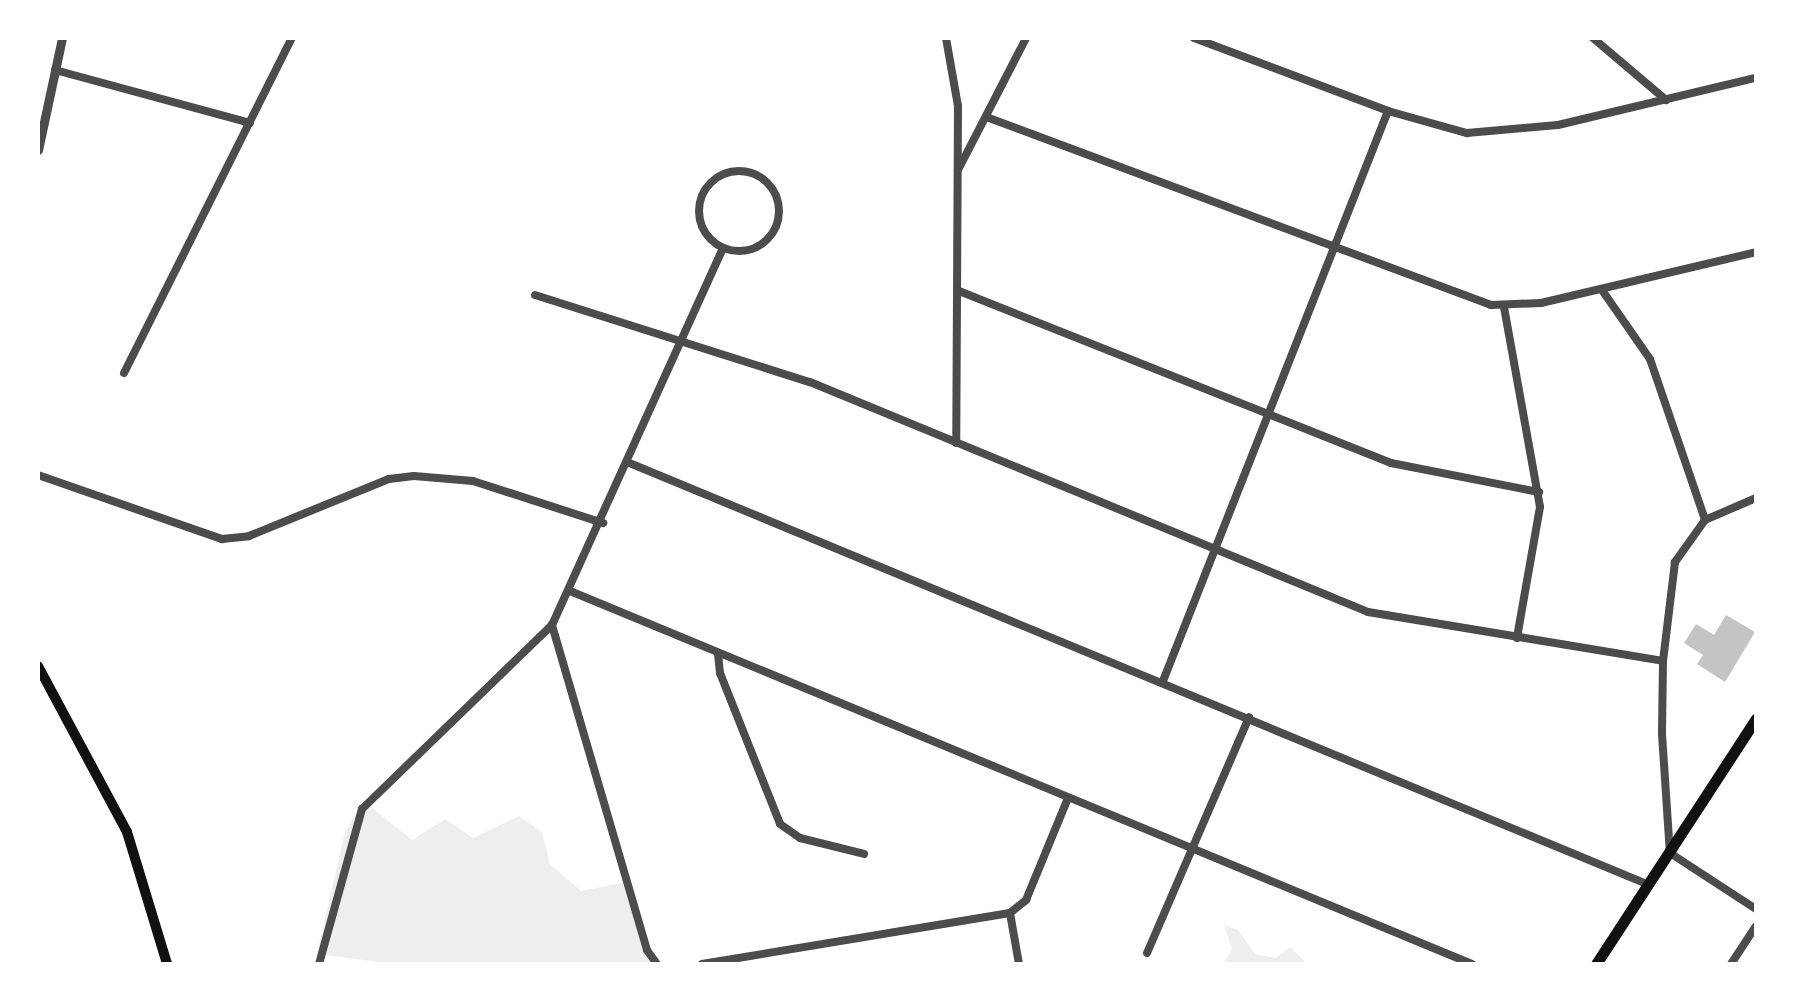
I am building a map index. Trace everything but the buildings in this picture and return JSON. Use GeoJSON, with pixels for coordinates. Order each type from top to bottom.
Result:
{"type":"FeatureCollection","features":[{"type":"Feature","properties":{"kind":"main road"},"geometry":{"type":"LineString","coordinates":[[38,666],[127,832],[167,964]]}},
{"type":"Feature","properties":{"kind":"main road"},"geometry":{"type":"LineString","coordinates":[[1596,964],[1756,719]]}},
{"type":"Feature","properties":{"kind":"street"},"geometry":{"type":"LineString","coordinates":[[38,150],[62,38]]}},
{"type":"Feature","properties":{"kind":"street"},"geometry":{"type":"LineString","coordinates":[[124,373],[292,38]]}},
{"type":"Feature","properties":{"kind":"street"},"geometry":{"type":"LineString","coordinates":[[946,38],[958,106],[956,443]]}},
{"type":"Feature","properties":{"kind":"street"},"geometry":{"type":"LineString","coordinates":[[958,170],[989,118],[1026,38]]}},
{"type":"Feature","properties":{"kind":"street"},"geometry":{"type":"LineString","coordinates":[[1194,38],[1440,129],[1516,132],[1756,78]]}},
{"type":"Feature","properties":{"kind":"street"},"geometry":{"type":"LineString","coordinates":[[1593,38],[1666,100]]}},
{"type":"Feature","properties":{"kind":"street"},"geometry":{"type":"LineString","coordinates":[[55,70],[250,124]]}},
{"type":"Feature","properties":{"kind":"street"},"geometry":{"type":"LineString","coordinates":[[1163,681],[1274,413],[1388,112]]}},
{"type":"Feature","properties":{"kind":"street"},"geometry":{"type":"LineString","coordinates":[[989,118],[1337,251],[1504,307],[1602,290],[1756,252]]}},
{"type":"Feature","properties":{"kind":"street"},"geometry":{"type":"LineString","coordinates":[[724,173],[755,174],[777,196],[776,227],[754,248],[723,248],[702,226],[702,195],[724,173]]}},
{"type":"Feature","properties":{"kind":"street"},"geometry":{"type":"LineString","coordinates":[[318,964],[362,809],[552,625],[602,523],[723,248]]}},
{"type":"Feature","properties":{"kind":"street"},"geometry":{"type":"LineString","coordinates":[[1602,290],[1650,358],[1705,520]]}},
{"type":"Feature","properties":{"kind":"street"},"geometry":{"type":"LineString","coordinates":[[959,291],[1404,467],[1540,492]]}},
{"type":"Feature","properties":{"kind":"street"},"geometry":{"type":"LineString","coordinates":[[535,295],[810,382],[1368,612],[1662,660]]}},
{"type":"Feature","properties":{"kind":"street"},"geometry":{"type":"LineString","coordinates":[[1504,307],[1540,492],[1517,638]]}},
{"type":"Feature","properties":{"kind":"street"},"geometry":{"type":"LineString","coordinates":[[628,462],[1649,885]]}},
{"type":"Feature","properties":{"kind":"street"},"geometry":{"type":"LineString","coordinates":[[38,475],[222,539],[248,536],[389,480],[414,476],[472,481],[602,523]]}},
{"type":"Feature","properties":{"kind":"street"},"geometry":{"type":"LineString","coordinates":[[1756,498],[1705,520],[1684,543],[1670,576],[1662,660],[1670,853],[1756,910]]}},
{"type":"Feature","properties":{"kind":"street"},"geometry":{"type":"LineString","coordinates":[[570,591],[1472,964]]}},
{"type":"Feature","properties":{"kind":"street"},"geometry":{"type":"LineString","coordinates":[[552,625],[646,950],[657,964]]}},
{"type":"Feature","properties":{"kind":"street"},"geometry":{"type":"LineString","coordinates":[[718,654],[773,810],[790,834],[864,854]]}},
{"type":"Feature","properties":{"kind":"street"},"geometry":{"type":"LineString","coordinates":[[1146,953],[1250,718]]}},
{"type":"Feature","properties":{"kind":"street"},"geometry":{"type":"LineString","coordinates":[[702,964],[1010,913],[1026,900],[1068,798]]}},
{"type":"Feature","properties":{"kind":"street"},"geometry":{"type":"LineString","coordinates":[[1010,913],[1019,964]]}},
{"type":"Feature","properties":{"kind":"street"},"geometry":{"type":"LineString","coordinates":[[1731,964],[1756,926]]}},
{"type":"Feature","properties":{"kind":"shaded area"},"geometry":{"type":"Polygon","coordinates":[[[364,801],[412,840],[445,819],[473,838],[519,816],[542,832],[550,864],[581,891],[623,883],[645,953],[659,964],[395,964],[317,954],[345,832],[364,801]]]}},
{"type":"Feature","properties":{"kind":"shaded area"},"geometry":{"type":"Polygon","coordinates":[[[1224,925],[1238,930],[1255,954],[1276,958],[1290,947],[1307,964],[1223,964],[1232,949],[1224,925]]]}}]}
